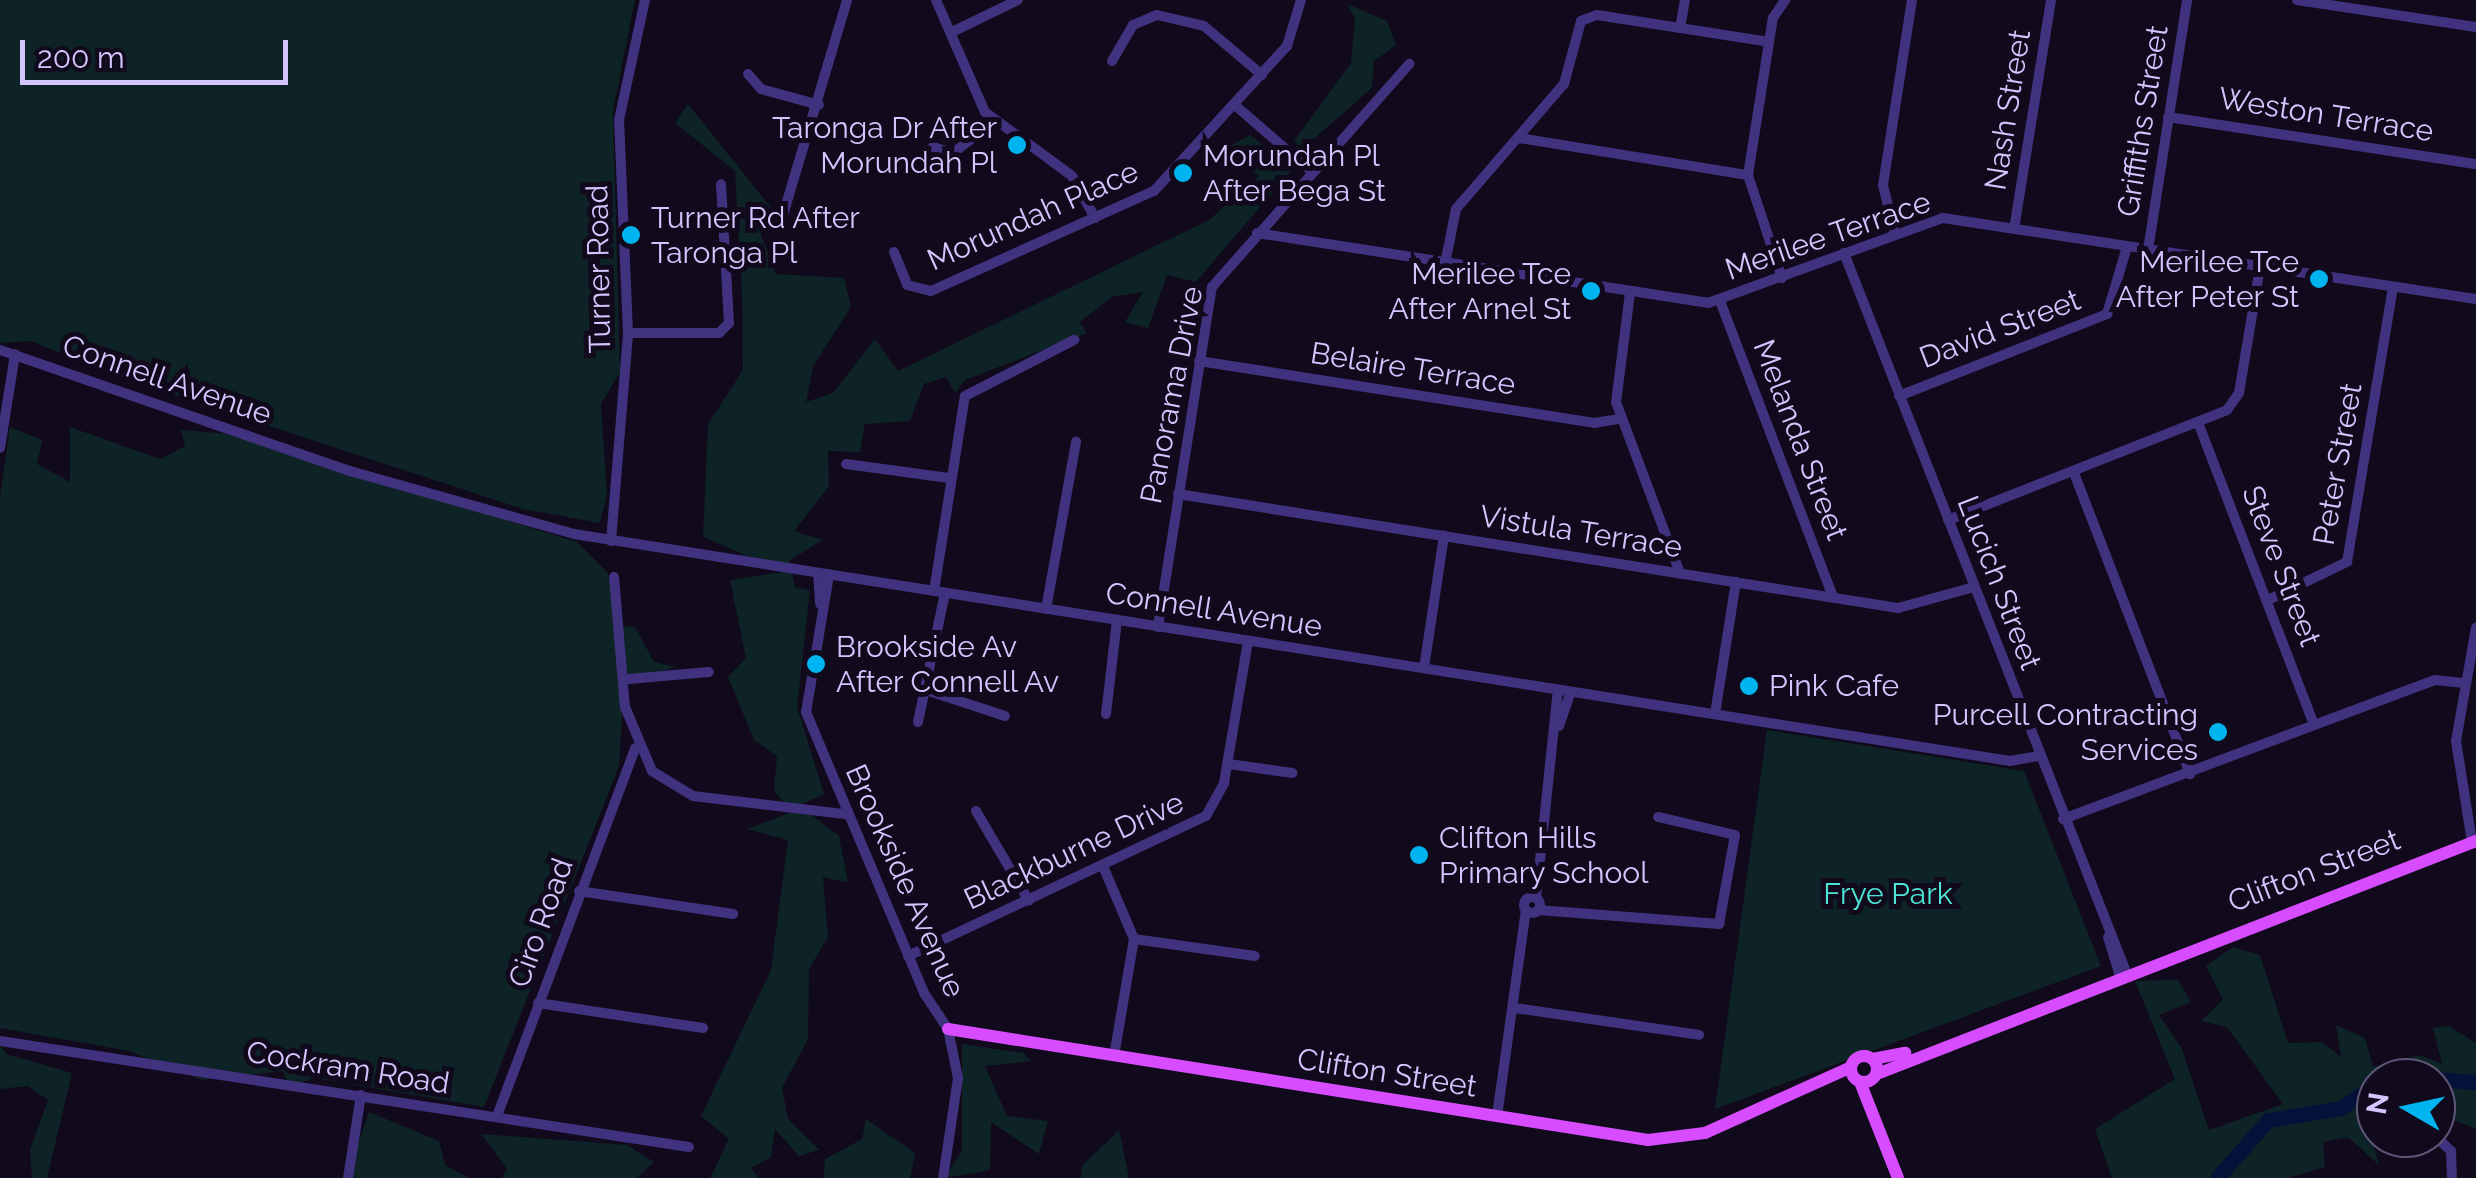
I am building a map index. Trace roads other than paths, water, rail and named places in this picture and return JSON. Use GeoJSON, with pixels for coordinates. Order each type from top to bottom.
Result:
{"type":"FeatureCollection","features":[{"type":"Feature","properties":{"kind":"main road","name":"Clifton Street"},"geometry":{"type":"LineString","coordinates":[[1863,1076],[1873,1059],[2474,842]]}},
{"type":"Feature","properties":{"kind":"main road","name":"Clifton Street"},"geometry":{"type":"LineString","coordinates":[[948,1029],[1668,1140],[1863,1076],[2121,970]]}},
{"type":"Feature","properties":{"kind":"main road"},"geometry":{"type":"LineString","coordinates":[[1873,1059],[1863,1076],[1898,1178]]}},
{"type":"Feature","properties":{"kind":"street","name":"Turner Road"},"geometry":{"type":"LineString","coordinates":[[611,540],[628,333],[619,120],[645,0]]}},
{"type":"Feature","properties":{"kind":"street"},"geometry":{"type":"LineString","coordinates":[[784,214],[820,105],[848,0]]}},
{"type":"Feature","properties":{"kind":"street"},"geometry":{"type":"LineString","coordinates":[[936,0],[993,122],[1072,176],[1095,218]]}},
{"type":"Feature","properties":{"kind":"street"},"geometry":{"type":"LineString","coordinates":[[952,32],[1018,0]]}},
{"type":"Feature","properties":{"kind":"street","name":"Morundah Place"},"geometry":{"type":"LineString","coordinates":[[894,252],[907,285],[931,290],[1165,184],[1292,40],[1301,0]]}},
{"type":"Feature","properties":{"kind":"street"},"geometry":{"type":"LineString","coordinates":[[1680,28],[1685,0]]}},
{"type":"Feature","properties":{"kind":"street"},"geometry":{"type":"LineString","coordinates":[[1782,278],[1748,175],[1769,42],[1785,0]]}},
{"type":"Feature","properties":{"kind":"street"},"geometry":{"type":"LineString","coordinates":[[1895,234],[1883,185],[1912,0]]}},
{"type":"Feature","properties":{"kind":"street","name":"Nash Street"},"geometry":{"type":"LineString","coordinates":[[2014,228],[2051,0]]}},
{"type":"Feature","properties":{"kind":"street","name":"Griffiths Street"},"geometry":{"type":"LineString","coordinates":[[2148,250],[2187,0]]}},
{"type":"Feature","properties":{"kind":"street"},"geometry":{"type":"LineString","coordinates":[[2296,0],[2476,27]]}},
{"type":"Feature","properties":{"kind":"street"},"geometry":{"type":"LineString","coordinates":[[1112,62],[1133,25],[1157,15],[1204,26],[1262,75]]}},
{"type":"Feature","properties":{"kind":"street"},"geometry":{"type":"LineString","coordinates":[[1445,264],[1456,210],[1564,84],[1581,21],[1597,15],[1769,42]]}},
{"type":"Feature","properties":{"kind":"street","name":"Panorama Drive"},"geometry":{"type":"LineString","coordinates":[[1158,627],[1212,287],[1410,64]]}},
{"type":"Feature","properties":{"kind":"street"},"geometry":{"type":"LineString","coordinates":[[748,74],[761,89],[820,105]]}},
{"type":"Feature","properties":{"kind":"street"},"geometry":{"type":"LineString","coordinates":[[1236,106],[1311,171]]}},
{"type":"Feature","properties":{"kind":"street","name":"Weston Terrace"},"geometry":{"type":"LineString","coordinates":[[2168,117],[2476,164]]}},
{"type":"Feature","properties":{"kind":"street"},"geometry":{"type":"LineString","coordinates":[[933,147],[954,153],[993,122]]}},
{"type":"Feature","properties":{"kind":"street"},"geometry":{"type":"LineString","coordinates":[[1519,138],[1748,175]]}},
{"type":"Feature","properties":{"kind":"street"},"geometry":{"type":"LineString","coordinates":[[628,333],[719,333],[729,324],[721,184]]}},
{"type":"Feature","properties":{"kind":"street","name":"Merilee Terrace"},"geometry":{"type":"LineString","coordinates":[[1256,233],[1630,294],[1720,301],[1943,218],[2476,299]]}},
{"type":"Feature","properties":{"kind":"street","name":"David Street"},"geometry":{"type":"LineString","coordinates":[[1900,396],[2107,314],[2127,247]]}},
{"type":"Feature","properties":{"kind":"street","name":"Lucich Street"},"geometry":{"type":"LineString","coordinates":[[1844,252],[2121,970]]}},
{"type":"Feature","properties":{"kind":"street"},"geometry":{"type":"LineString","coordinates":[[1948,520],[2200,425],[2239,393],[2260,267]]}},
{"type":"Feature","properties":{"kind":"street","name":"Peter Street"},"geometry":{"type":"LineString","coordinates":[[2268,600],[2348,562],[2394,287]]}},
{"type":"Feature","properties":{"kind":"street"},"geometry":{"type":"LineString","coordinates":[[1630,294],[1620,419],[1680,573]]}},
{"type":"Feature","properties":{"kind":"street","name":"Melanda Street"},"geometry":{"type":"LineString","coordinates":[[1720,301],[1833,597]]}},
{"type":"Feature","properties":{"kind":"street"},"geometry":{"type":"LineString","coordinates":[[918,722],[929,692],[949,478],[964,396],[1074,340]]}},
{"type":"Feature","properties":{"kind":"street","name":"Connell Avenue"},"geometry":{"type":"LineString","coordinates":[[0,350],[316,458],[611,540],[2010,761],[2039,756]]}},
{"type":"Feature","properties":{"kind":"street"},"geometry":{"type":"LineString","coordinates":[[0,448],[15,354]]}},
{"type":"Feature","properties":{"kind":"street","name":"Belaire Terrace"},"geometry":{"type":"LineString","coordinates":[[1199,361],[1594,423],[1620,419]]}},
{"type":"Feature","properties":{"kind":"street","name":"Steve Street"},"geometry":{"type":"LineString","coordinates":[[2200,425],[2314,725]]}},
{"type":"Feature","properties":{"kind":"street"},"geometry":{"type":"LineString","coordinates":[[1046,609],[1076,442]]}},
{"type":"Feature","properties":{"kind":"street"},"geometry":{"type":"LineString","coordinates":[[846,464],[949,478]]}},
{"type":"Feature","properties":{"kind":"street"},"geometry":{"type":"LineString","coordinates":[[2074,472],[2190,774]]}},
{"type":"Feature","properties":{"kind":"street","name":"Vistula Terrace"},"geometry":{"type":"LineString","coordinates":[[1178,494],[1898,608],[1974,587]]}},
{"type":"Feature","properties":{"kind":"street"},"geometry":{"type":"LineString","coordinates":[[1424,668],[1444,536]]}},
{"type":"Feature","properties":{"kind":"street","name":"Brookside Avenue"},"geometry":{"type":"LineString","coordinates":[[824,574],[806,712],[845,814],[908,956],[948,1029],[958,1078],[943,1178]]}},
{"type":"Feature","properties":{"kind":"street"},"geometry":{"type":"LineString","coordinates":[[614,576],[630,680],[635,748],[670,789],[845,814]]}},
{"type":"Feature","properties":{"kind":"street"},"geometry":{"type":"LineString","coordinates":[[1715,714],[1736,582]]}},
{"type":"Feature","properties":{"kind":"street"},"geometry":{"type":"LineString","coordinates":[[1106,714],[1117,620]]}},
{"type":"Feature","properties":{"kind":"street"},"geometry":{"type":"LineString","coordinates":[[2474,842],[2456,770],[2465,683],[2476,635]]}},
{"type":"Feature","properties":{"kind":"street","name":"Blackburne Drive"},"geometry":{"type":"LineString","coordinates":[[908,956],[1206,816],[1228,764],[1248,642]]}},
{"type":"Feature","properties":{"kind":"street"},"geometry":{"type":"LineString","coordinates":[[630,680],[709,672]]}},
{"type":"Feature","properties":{"kind":"street"},"geometry":{"type":"LineString","coordinates":[[2063,819],[2435,680],[2465,683]]}},
{"type":"Feature","properties":{"kind":"street"},"geometry":{"type":"LineString","coordinates":[[1498,1116],[1528,924],[1536,903],[1559,726],[1558,690]]}},
{"type":"Feature","properties":{"kind":"street"},"geometry":{"type":"LineString","coordinates":[[929,692],[1006,716]]}},
{"type":"Feature","properties":{"kind":"street"},"geometry":{"type":"LineString","coordinates":[[1559,726],[1571,692]]}},
{"type":"Feature","properties":{"kind":"street","name":"Ciro Road"},"geometry":{"type":"LineString","coordinates":[[497,1116],[635,748]]}},
{"type":"Feature","properties":{"kind":"street"},"geometry":{"type":"LineString","coordinates":[[1228,764],[1292,773]]}},
{"type":"Feature","properties":{"kind":"street"},"geometry":{"type":"LineString","coordinates":[[976,811],[1029,901]]}},
{"type":"Feature","properties":{"kind":"street"},"geometry":{"type":"LineString","coordinates":[[1536,903],[1720,924],[1735,835],[1658,817]]}},
{"type":"Feature","properties":{"kind":"street"},"geometry":{"type":"LineString","coordinates":[[1103,866],[1134,939],[1114,1056]]}},
{"type":"Feature","properties":{"kind":"street"},"geometry":{"type":"LineString","coordinates":[[579,891],[733,914]]}},
{"type":"Feature","properties":{"kind":"street"},"geometry":{"type":"LineString","coordinates":[[1134,939],[1255,956]]}},
{"type":"Feature","properties":{"kind":"street"},"geometry":{"type":"LineString","coordinates":[[538,1003],[703,1028]]}},
{"type":"Feature","properties":{"kind":"street"},"geometry":{"type":"LineString","coordinates":[[1515,1008],[1699,1035]]}},
{"type":"Feature","properties":{"kind":"street","name":"Cockram Road"},"geometry":{"type":"LineString","coordinates":[[0,1041],[688,1147]]}},
{"type":"Feature","properties":{"kind":"street"},"geometry":{"type":"LineString","coordinates":[[348,1178],[361,1095]]}},
{"type":"Feature","properties":{"kind":"waterway"},"geometry":{"type":"LineString","coordinates":[[2456,1080],[2476,1082]]}},
{"type":"Feature","properties":{"kind":"waterway"},"geometry":{"type":"LineString","coordinates":[[2217,1178],[2268,1120],[2341,1108],[2356,1098]]}},
{"type":"Feature","properties":{"kind":"place","name":"Taronga Dr After Morundah Pl"},"geometry":{"type":"Point","coordinates":[1017,145]}},
{"type":"Feature","properties":{"kind":"place","name":"Morundah Pl After Bega St"},"geometry":{"type":"Point","coordinates":[1183,173]}},
{"type":"Feature","properties":{"kind":"place","name":"Turner Rd After Taronga Pl"},"geometry":{"type":"Point","coordinates":[631,235]}},
{"type":"Feature","properties":{"kind":"place","name":"Merilee Tce After Peter St"},"geometry":{"type":"Point","coordinates":[2319,279]}},
{"type":"Feature","properties":{"kind":"place","name":"Merilee Tce After Arnel St"},"geometry":{"type":"Point","coordinates":[1591,291]}},
{"type":"Feature","properties":{"kind":"place","name":"Brookside Av After Connell Av"},"geometry":{"type":"Point","coordinates":[816,664]}},
{"type":"Feature","properties":{"kind":"place","name":"Pink Cafe"},"geometry":{"type":"Point","coordinates":[1749,686]}},
{"type":"Feature","properties":{"kind":"place","name":"Purcell Contracting Services"},"geometry":{"type":"Point","coordinates":[2218,732]}},
{"type":"Feature","properties":{"kind":"place","name":"Clifton Hills Primary School"},"geometry":{"type":"Point","coordinates":[1419,855]}},
{"type":"Feature","properties":{"kind":"park label","name":"Frye Park"},"geometry":{"type":"Point","coordinates":[1888,894]}}]}
